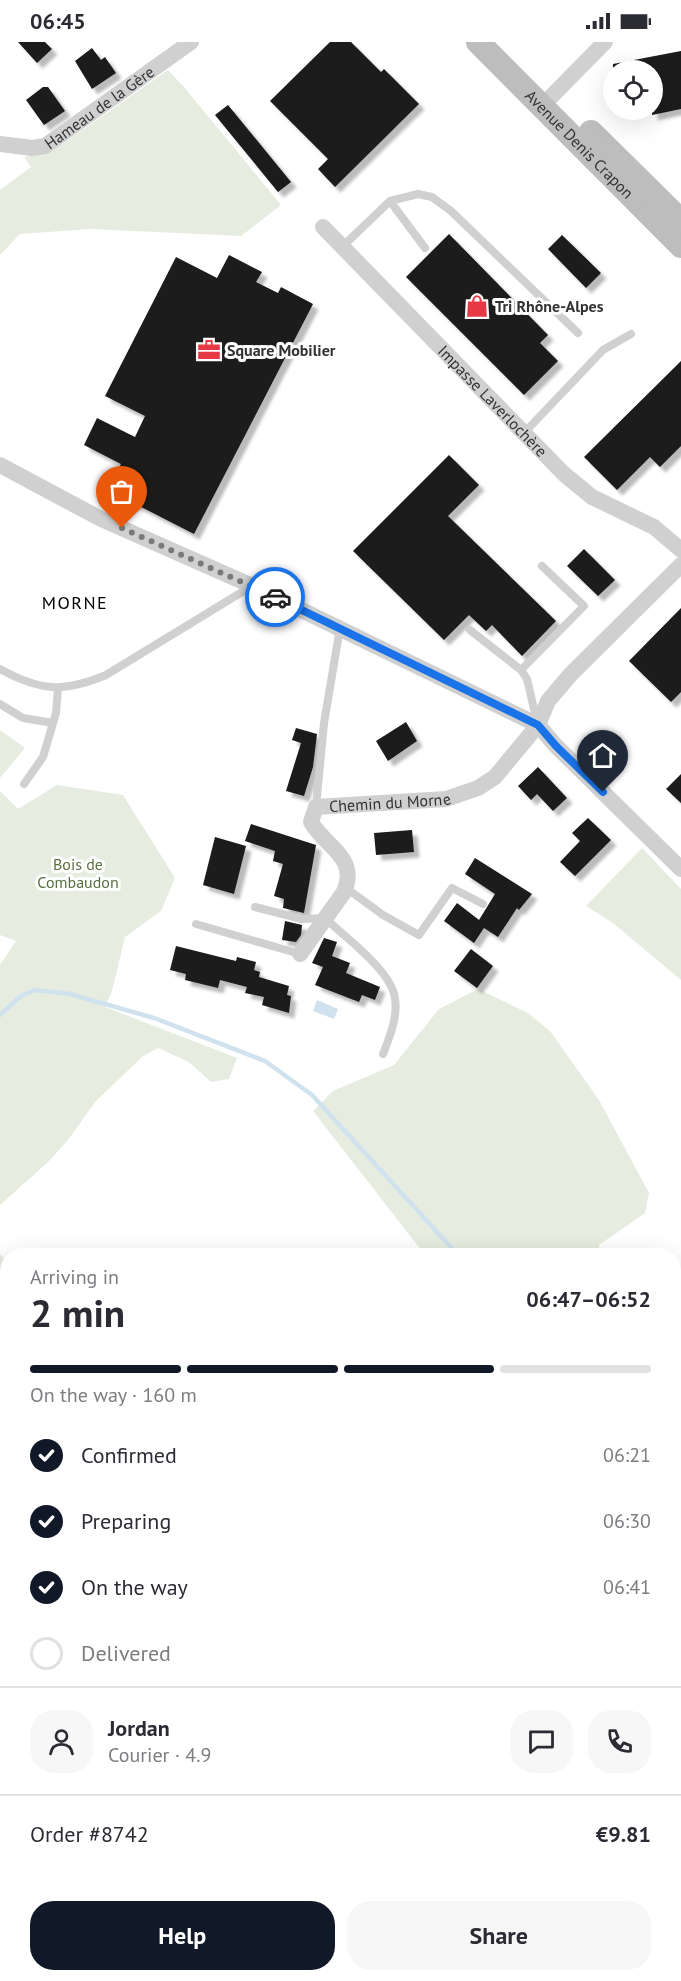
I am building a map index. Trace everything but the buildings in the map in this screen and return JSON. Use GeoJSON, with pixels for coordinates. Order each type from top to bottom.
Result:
{"type":"FeatureCollection","features":[{"type":"Feature","properties":{"kind":"main road","name":"Avenue Denis Crapon"},"geometry":{"type":"LineString","coordinates":[[478,42],[548,100],[681,221]]}},
{"type":"Feature","properties":{"kind":"main road","name":"Avenue Denis Crapon"},"geometry":{"type":"LineString","coordinates":[[501,42],[548,100],[681,246]]}},
{"type":"Feature","properties":{"kind":"street","name":"Hameau de la Gère"},"geometry":{"type":"LineString","coordinates":[[0,144],[32,148],[45,146],[191,42]]}},
{"type":"Feature","properties":{"kind":"street"},"geometry":{"type":"LineString","coordinates":[[548,100],[605,42]]}},
{"type":"Feature","properties":{"kind":"street","name":"Impasse Laverlochère"},"geometry":{"type":"LineString","coordinates":[[322,227],[564,474],[592,497],[647,523],[681,549]]}},
{"type":"Feature","properties":{"kind":"street"},"geometry":{"type":"LineString","coordinates":[[0,465],[101,519],[248,584],[538,725],[556,746],[681,869]]}},
{"type":"Feature","properties":{"kind":"street","name":"Chemin du Morne"},"geometry":{"type":"LineString","coordinates":[[346,888],[348,867],[311,822],[316,807],[446,799],[467,794],[495,777],[538,725],[548,701],[571,674],[681,565]]}},
{"type":"Feature","properties":{"kind":"street"},"geometry":{"type":"LineString","coordinates":[[300,954],[346,888]]}},
{"type":"Feature","properties":{"kind":"lane"},"geometry":{"type":"LineString","coordinates":[[342,247],[390,201],[418,194],[432,197],[451,211],[578,333]]}},
{"type":"Feature","properties":{"kind":"lane"},"geometry":{"type":"LineString","coordinates":[[390,201],[425,248]]}},
{"type":"Feature","properties":{"kind":"lane"},"geometry":{"type":"LineString","coordinates":[[524,433],[603,350],[632,334]]}},
{"type":"Feature","properties":{"kind":"lane"},"geometry":{"type":"LineString","coordinates":[[521,670],[584,606],[542,566]]}},
{"type":"Feature","properties":{"kind":"lane"},"geometry":{"type":"LineString","coordinates":[[0,669],[22,681],[44,687],[67,688],[85,684],[106,675],[242,592],[248,584]]}},
{"type":"Feature","properties":{"kind":"lane"},"geometry":{"type":"LineString","coordinates":[[316,807],[324,723],[340,628]]}},
{"type":"Feature","properties":{"kind":"lane"},"geometry":{"type":"LineString","coordinates":[[470,630],[521,670],[527,679],[538,725]]}},
{"type":"Feature","properties":{"kind":"lane"},"geometry":{"type":"LineString","coordinates":[[24,784],[43,757],[53,723],[58,688]]}},
{"type":"Feature","properties":{"kind":"lane"},"geometry":{"type":"LineString","coordinates":[[0,704],[23,718],[53,723]]}},
{"type":"Feature","properties":{"kind":"lane"},"geometry":{"type":"LineString","coordinates":[[346,888],[383,915],[419,935],[452,888],[483,904]]}},
{"type":"Feature","properties":{"kind":"lane"},"geometry":{"type":"LineString","coordinates":[[255,907],[302,919],[325,918],[370,959],[391,985],[395,1012],[392,1030],[383,1054]]}},
{"type":"Feature","properties":{"kind":"lane"},"geometry":{"type":"LineString","coordinates":[[196,924],[300,954]]}},
{"type":"Feature","properties":{"kind":"green space"},"geometry":{"type":"Polygon","coordinates":[[[168,70],[281,205],[241,236],[91,229],[20,234],[0,255],[0,190],[31,167],[24,157],[42,154],[64,143],[168,70]]]}},
{"type":"Feature","properties":{"kind":"green space"},"geometry":{"type":"Polygon","coordinates":[[[0,730],[25,748],[0,778],[0,730]]]}},
{"type":"Feature","properties":{"kind":"green space","name":"Bois de Combaudon"},"geometry":{"type":"Polygon","coordinates":[[[57,785],[123,795],[175,878],[161,911],[125,937],[112,991],[105,1007],[237,1058],[229,1079],[211,1082],[189,1062],[158,1048],[142,1057],[95,1102],[68,1140],[48,1162],[0,1205],[0,965],[16,941],[0,935],[0,791],[18,809],[57,785]]]}},
{"type":"Feature","properties":{"kind":"green space"},"geometry":{"type":"Polygon","coordinates":[[[642,848],[681,889],[681,980],[613,923],[586,906],[642,848]]]}},
{"type":"Feature","properties":{"kind":"green space"},"geometry":{"type":"Polygon","coordinates":[[[478,989],[528,1013],[550,1031],[599,1100],[649,1193],[645,1213],[599,1245],[599,1248],[420,1248],[313,1111],[333,1091],[394,1065],[439,1009],[478,989]]]}},
{"type":"Feature","properties":{"kind":"water"},"geometry":{"type":"Polygon","coordinates":[[[317,1000],[338,1009],[334,1019],[313,1011],[317,1000]]]}},
{"type":"Feature","properties":{"kind":"waterway"},"geometry":{"type":"LineString","coordinates":[[0,1015],[21,996],[35,990],[70,994],[154,1018],[265,1061],[312,1095],[452,1248]]}},
{"type":"Feature","properties":{"kind":"way so far"},"geometry":{"type":"LineString","coordinates":[[122,528],[275,597]]}},
{"type":"Feature","properties":{"kind":"place","name":"Tri Rhône-Alpes"},"geometry":{"type":"Point","coordinates":[477,306]}},
{"type":"Feature","properties":{"kind":"place","name":"Square Mobilier"},"geometry":{"type":"Point","coordinates":[209,350]}},
{"type":"Feature","properties":{"kind":"district","name":"MORNE"},"geometry":{"type":"Point","coordinates":[75,602]}},
{"type":"Feature","properties":{"kind":"route"},"geometry":{"type":"LineString","coordinates":[[275,597],[538,725],[603,792]]}}]}
